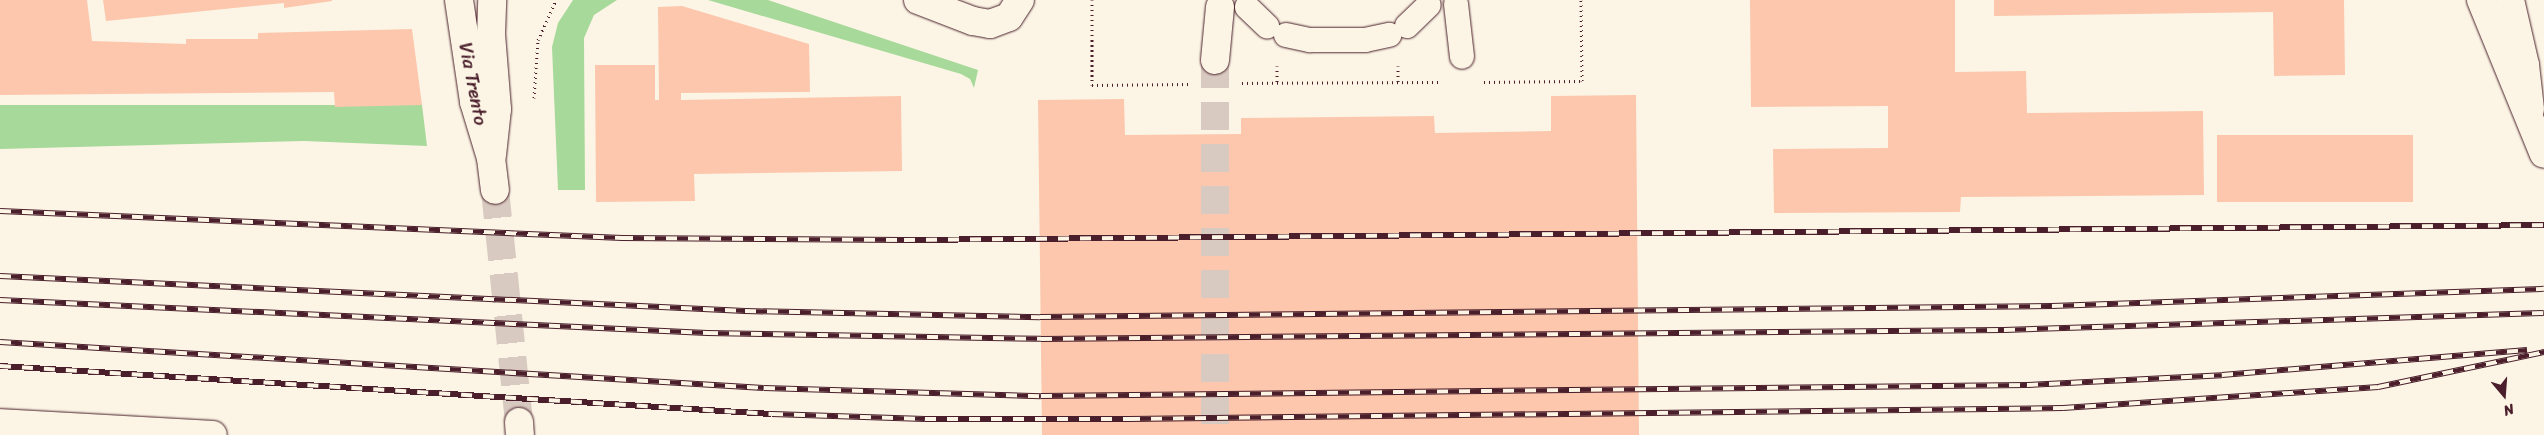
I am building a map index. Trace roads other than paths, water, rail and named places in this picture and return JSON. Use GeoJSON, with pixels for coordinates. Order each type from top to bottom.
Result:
{"type":"FeatureCollection","features":[{"type":"Feature","properties":{"kind":"street","name":"Via Trento"},"geometry":{"type":"LineString","coordinates":[[459,0],[475,110],[494,178],[497,109],[491,34],[492,0]]}},
{"type":"Feature","properties":{"kind":"street"},"geometry":{"type":"LineString","coordinates":[[918,0],[973,21],[990,24],[1008,17],[1020,0]]}},
{"type":"Feature","properties":{"kind":"street"},"geometry":{"type":"LineString","coordinates":[[2481,0],[2544,154]]}},
{"type":"Feature","properties":{"kind":"street"},"geometry":{"type":"LineString","coordinates":[[2510,0],[2521,46],[2532,119],[2544,154]]}},
{"type":"Feature","properties":{"kind":"street"},"geometry":{"type":"LineString","coordinates":[[1215,60],[1220,7]]}},
{"type":"Feature","properties":{"kind":"street"},"geometry":{"type":"LineString","coordinates":[[0,423],[213,435]]}},
{"type":"Feature","properties":{"kind":"lane"},"geometry":{"type":"LineString","coordinates":[[1456,4],[1462,57]]}},
{"type":"Feature","properties":{"kind":"lane"},"geometry":{"type":"LineString","coordinates":[[1247,7],[1280,38],[1365,40],[1395,37],[1429,5]]}},
{"type":"Feature","properties":{"kind":"tunnel"},"geometry":{"type":"LineString","coordinates":[[1215,60],[1215,435]]}},
{"type":"Feature","properties":{"kind":"tunnel"},"geometry":{"type":"LineString","coordinates":[[495,190],[519,422]]}},
{"type":"Feature","properties":{"kind":"railway"},"geometry":{"type":"LineString","coordinates":[[0,211],[622,238],[904,240],[2544,225]]}},
{"type":"Feature","properties":{"kind":"railway"},"geometry":{"type":"LineString","coordinates":[[0,276],[745,311],[1040,317],[2052,306],[2544,289]]}},
{"type":"Feature","properties":{"kind":"railway"},"geometry":{"type":"LineString","coordinates":[[0,300],[707,333],[1041,339],[2004,330],[2544,313]]}},
{"type":"Feature","properties":{"kind":"railway"},"geometry":{"type":"LineString","coordinates":[[0,342],[764,388],[1041,396],[2027,385],[2222,375],[2527,350]]}},
{"type":"Feature","properties":{"kind":"railway"},"geometry":{"type":"LineString","coordinates":[[0,366],[772,414],[925,419],[1129,419],[2063,408],[2378,387],[2544,352]]}}]}
